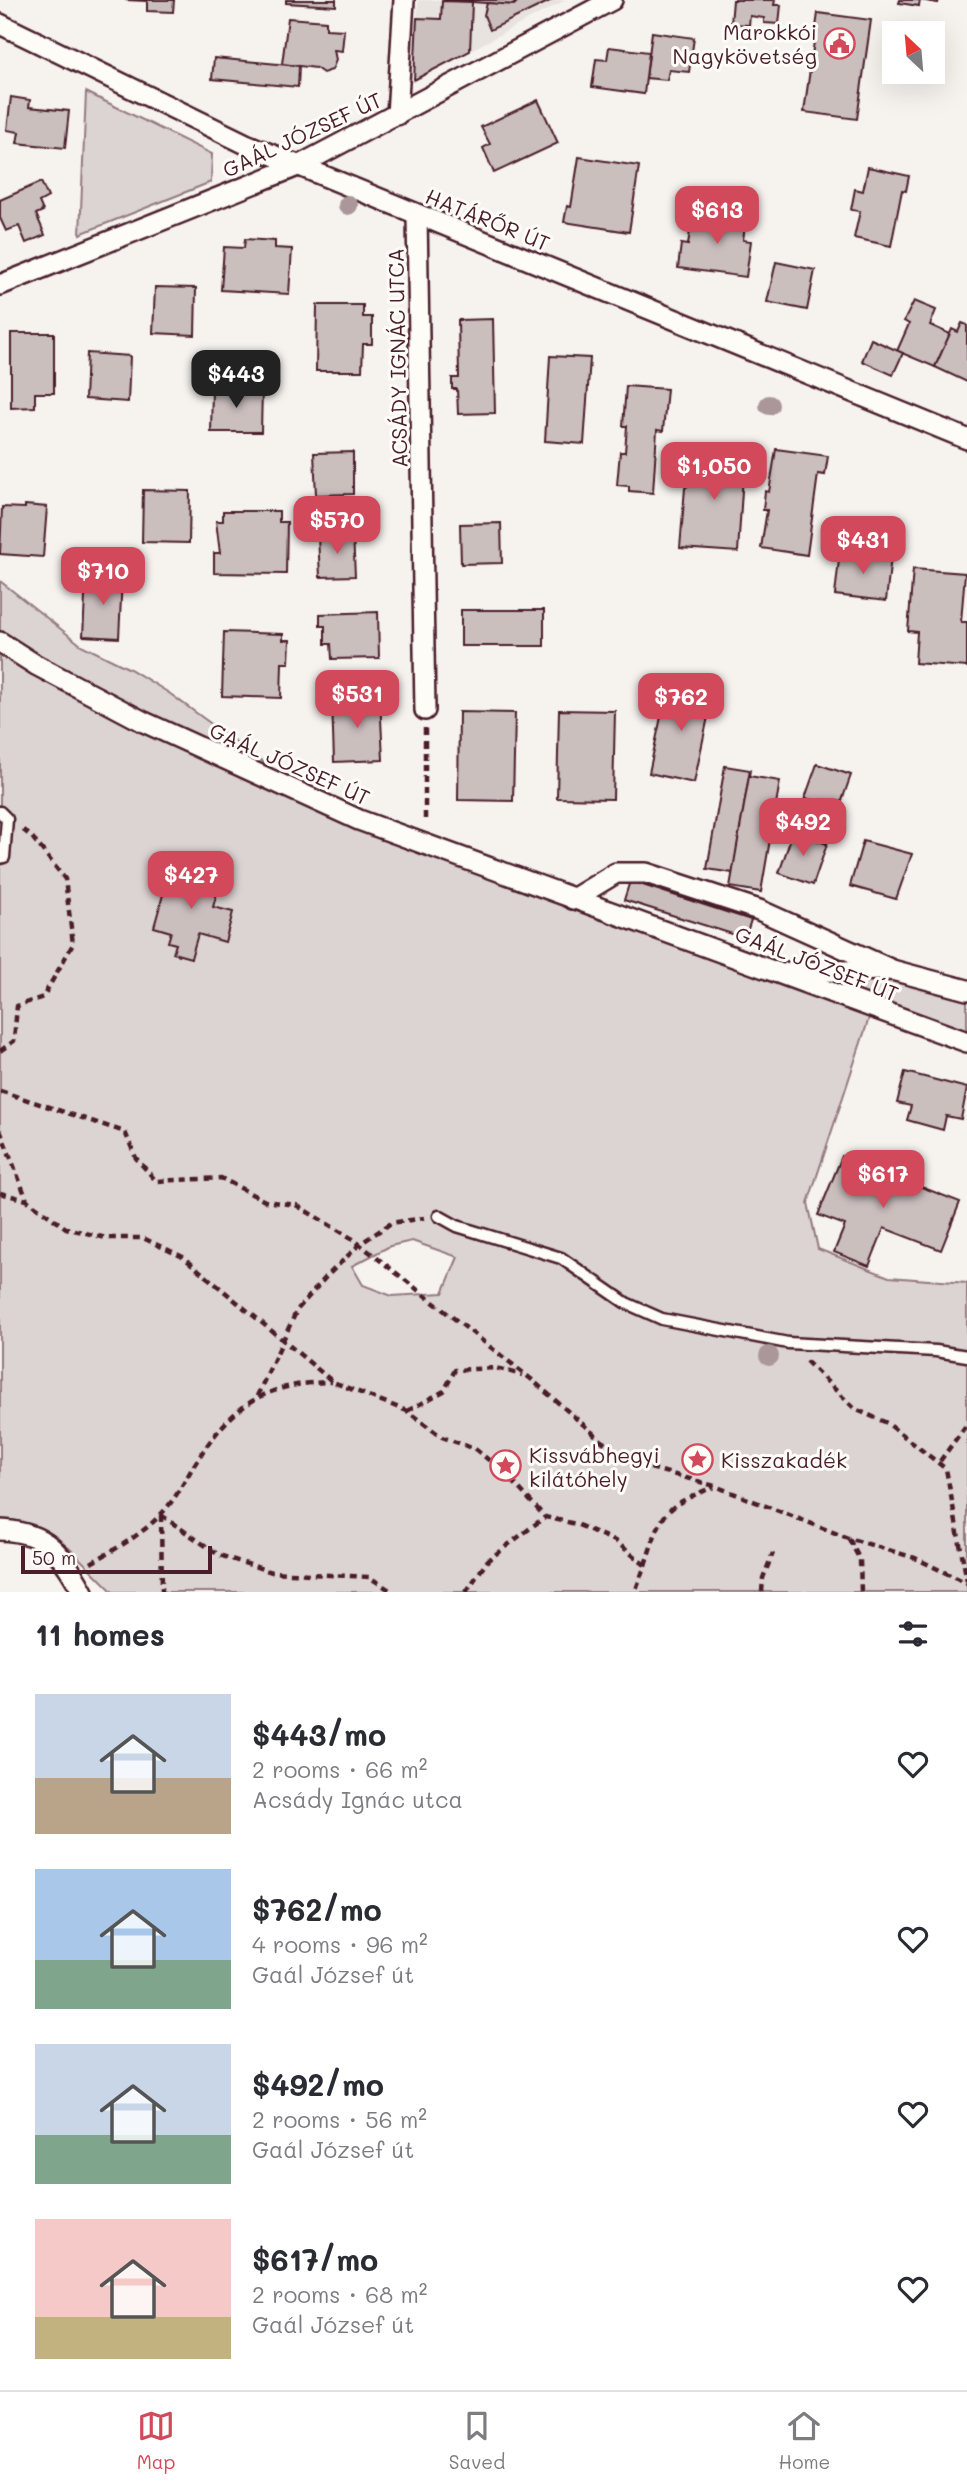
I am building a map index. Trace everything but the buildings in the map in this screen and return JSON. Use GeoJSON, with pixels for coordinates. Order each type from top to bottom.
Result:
{"type":"FeatureCollection","features":[{"type":"Feature","properties":{"kind":"street"},"geometry":{"type":"LineString","coordinates":[[397,116],[404,0]]}},
{"type":"Feature","properties":{"kind":"street","name":"GAÁL JÓZSEF ÚT"},"geometry":{"type":"LineString","coordinates":[[0,285],[300,165],[612,0]]}},
{"type":"Feature","properties":{"kind":"street","name":"HATÁRŐR ÚT"},"geometry":{"type":"LineString","coordinates":[[0,24],[246,144],[967,439]]}},
{"type":"Feature","properties":{"kind":"street","name":"ACSÁDY IGNÁC UTCA"},"geometry":{"type":"LineString","coordinates":[[417,215],[425,710]]}},
{"type":"Feature","properties":{"kind":"street","name":"GAÁL JÓZSEF ÚT"},"geometry":{"type":"LineString","coordinates":[[0,642],[36,665],[144,722],[359,820],[967,1042]]}},
{"type":"Feature","properties":{"kind":"street","name":"GAÁL JÓZSEF ÚT"},"geometry":{"type":"LineString","coordinates":[[573,899],[617,873],[646,873],[760,909],[892,970]]}},
{"type":"Feature","properties":{"kind":"street"},"geometry":{"type":"LineString","coordinates":[[778,972],[892,970],[967,990]]}},
{"type":"Feature","properties":{"kind":"street"},"geometry":{"type":"LineString","coordinates":[[0,1530],[22,1531],[48,1542],[83,1592]]}},
{"type":"Feature","properties":{"kind":"lane"},"geometry":{"type":"LineString","coordinates":[[0,858],[4,857],[4,816]]}},
{"type":"Feature","properties":{"kind":"lane"},"geometry":{"type":"LineString","coordinates":[[439,1216],[457,1226],[561,1258],[626,1303],[662,1319],[788,1343],[936,1351],[967,1356]]}},
{"type":"Feature","properties":{"kind":"path"},"geometry":{"type":"LineString","coordinates":[[425,710],[425,844]]}},
{"type":"Feature","properties":{"kind":"path"},"geometry":{"type":"LineString","coordinates":[[0,1051],[14,1041],[18,1006],[43,997],[72,944],[65,879],[32,836],[4,816]]}},
{"type":"Feature","properties":{"kind":"path"},"geometry":{"type":"LineString","coordinates":[[0,1091],[125,1132],[136,1158],[156,1181],[221,1178],[265,1201],[296,1205],[360,1244],[527,1376],[625,1461],[715,1486],[848,1538],[915,1558],[967,1582]]}},
{"type":"Feature","properties":{"kind":"path"},"geometry":{"type":"LineString","coordinates":[[0,1130],[27,1200]]}},
{"type":"Feature","properties":{"kind":"path"},"geometry":{"type":"LineString","coordinates":[[0,1193],[27,1200],[65,1228],[106,1238],[143,1238],[183,1257],[333,1382],[407,1411],[442,1437],[475,1448],[506,1474],[545,1517],[576,1524],[615,1541],[645,1565]]}},
{"type":"Feature","properties":{"kind":"path"},"geometry":{"type":"LineString","coordinates":[[257,1396],[297,1310],[360,1244],[390,1223],[439,1216]]}},
{"type":"Feature","properties":{"kind":"path"},"geometry":{"type":"LineString","coordinates":[[788,1343],[855,1409],[887,1423],[940,1461],[946,1469],[967,1582]]}},
{"type":"Feature","properties":{"kind":"path"},"geometry":{"type":"LineString","coordinates":[[407,1411],[444,1391],[455,1370],[496,1368],[527,1376]]}},
{"type":"Feature","properties":{"kind":"path"},"geometry":{"type":"LineString","coordinates":[[101,1557],[161,1515],[224,1425],[257,1396],[292,1383],[333,1382]]}},
{"type":"Feature","properties":{"kind":"path"},"geometry":{"type":"LineString","coordinates":[[940,1461],[967,1424]]}},
{"type":"Feature","properties":{"kind":"path"},"geometry":{"type":"LineString","coordinates":[[635,1592],[657,1524],[681,1500],[715,1486]]}},
{"type":"Feature","properties":{"kind":"path"},"geometry":{"type":"LineString","coordinates":[[161,1515],[162,1592]]}},
{"type":"Feature","properties":{"kind":"path"},"geometry":{"type":"LineString","coordinates":[[161,1515],[219,1555],[272,1572],[369,1577],[393,1592]]}},
{"type":"Feature","properties":{"kind":"path"},"geometry":{"type":"LineString","coordinates":[[466,1592],[488,1560],[545,1517]]}},
{"type":"Feature","properties":{"kind":"path"},"geometry":{"type":"LineString","coordinates":[[848,1538],[860,1560],[861,1592]]}},
{"type":"Feature","properties":{"kind":"path"},"geometry":{"type":"LineString","coordinates":[[762,1592],[763,1578],[773,1553]]}},
{"type":"Feature","properties":{"kind":"shaded area"},"geometry":{"type":"Polygon","coordinates":[[[418,0],[566,0],[414,80],[418,0]]]}},
{"type":"Feature","properties":{"kind":"shaded area"},"geometry":{"type":"Polygon","coordinates":[[[86,92],[212,154],[211,182],[80,234],[86,92]]]}},
{"type":"Feature","properties":{"kind":"shaded area"},"geometry":{"type":"Polygon","coordinates":[[[0,581],[81,645],[130,669],[169,693],[355,829],[780,984],[892,975],[967,999],[967,1033],[872,1009],[808,1203],[818,1249],[889,1277],[967,1283],[967,1592],[113,1592],[69,1548],[43,1532],[0,1525],[0,581]],[[412,1241],[390,1246],[352,1266],[363,1285],[392,1296],[443,1293],[458,1257],[412,1241]]]}},
{"type":"Feature","properties":{"kind":"place","name":"Marokkói Nagykövetség"},"geometry":{"type":"Point","coordinates":[840,43]}},
{"type":"Feature","properties":{"kind":"place","name":"Kisszakadék"},"geometry":{"type":"Point","coordinates":[698,1459]}},
{"type":"Feature","properties":{"kind":"place","name":"Kissvábhegyi kilátóhely"},"geometry":{"type":"Point","coordinates":[506,1466]}}]}
